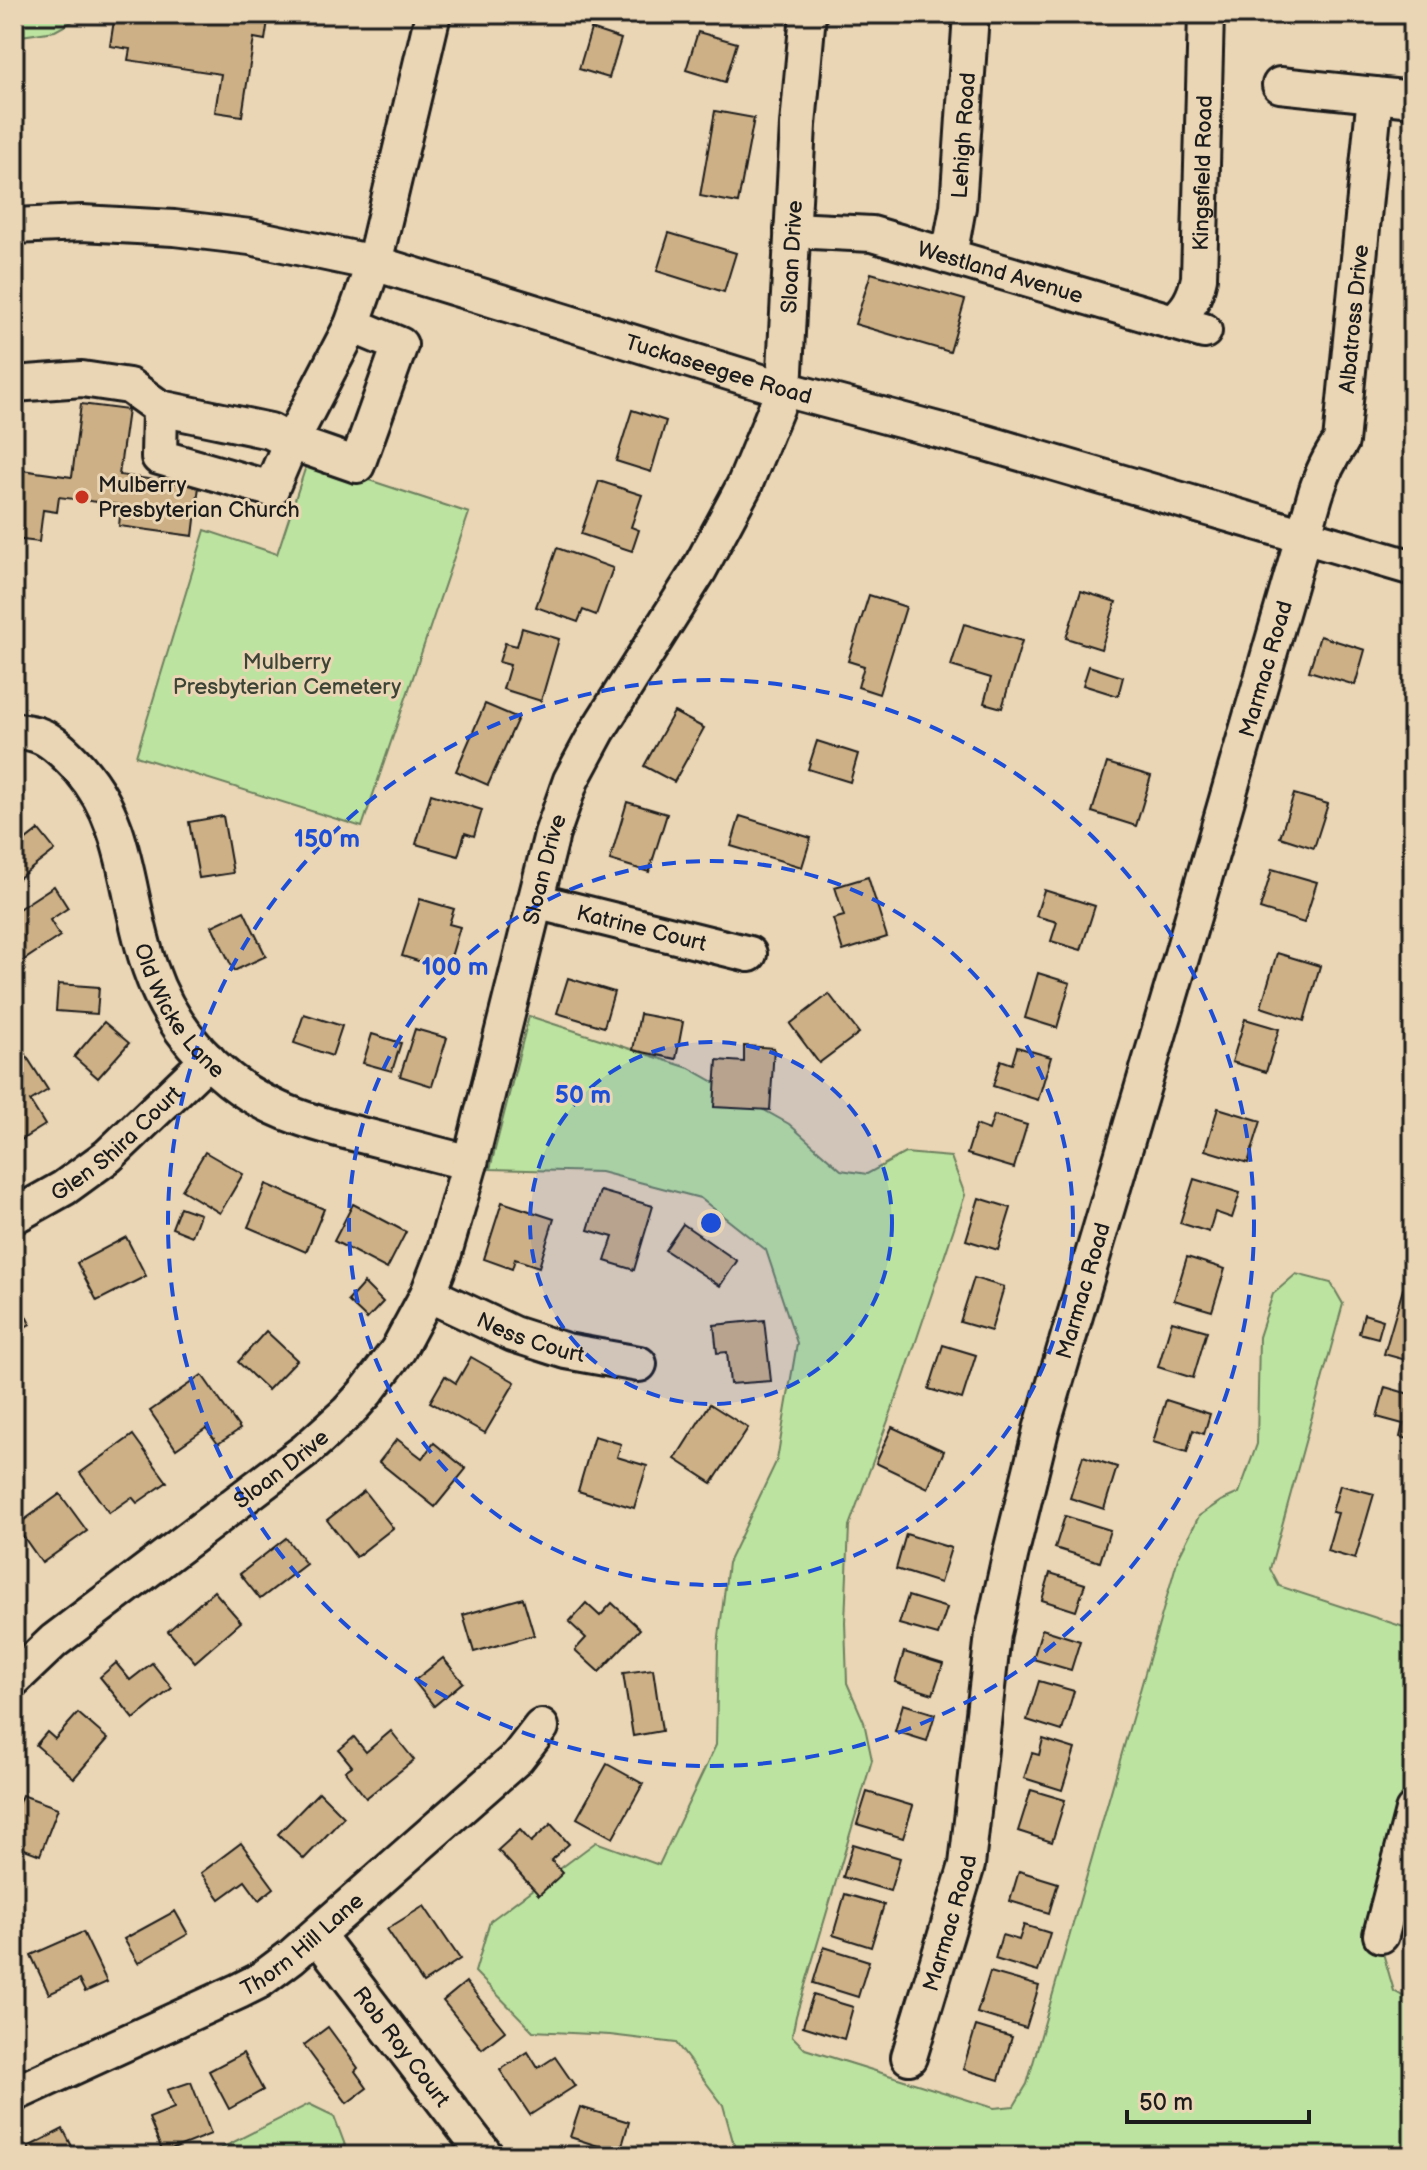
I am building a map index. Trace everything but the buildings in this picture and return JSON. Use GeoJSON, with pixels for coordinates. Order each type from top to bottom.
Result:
{"type":"FeatureCollection","features":[{"type":"Feature","properties":{"kind":"street"},"geometry":{"type":"LineString","coordinates":[[160,408],[159,457],[271,489],[291,442],[352,325],[374,263],[433,14]]}},
{"type":"Feature","properties":{"kind":"street","name":"Sloan Drive"},"geometry":{"type":"LineString","coordinates":[[14,1679],[54,1641],[305,1451],[348,1412],[398,1350],[428,1294],[444,1253],[470,1163],[552,834],[571,780],[598,730],[699,570],[744,486],[784,389],[798,125],[808,14]]}},
{"type":"Feature","properties":{"kind":"street","name":"Lehigh Road"},"geometry":{"type":"LineString","coordinates":[[947,256],[958,207],[971,14]]}},
{"type":"Feature","properties":{"kind":"street","name":"Kingsfield Road"},"geometry":{"type":"LineString","coordinates":[[1188,326],[1179,317],[1191,303],[1199,278],[1206,14]]}},
{"type":"Feature","properties":{"kind":"street"},"geometry":{"type":"LineString","coordinates":[[1280,85],[1413,99]]}},
{"type":"Feature","properties":{"kind":"street","name":"Albatross Drive"},"geometry":{"type":"LineString","coordinates":[[1304,535],[1321,474],[1341,442],[1375,95]]}},
{"type":"Feature","properties":{"kind":"street","name":"Tuckaseegee Road"},"geometry":{"type":"LineString","coordinates":[[14,226],[82,223],[174,228],[250,237],[374,263],[784,389],[983,442],[1413,568]]}},
{"type":"Feature","properties":{"kind":"street","name":"Westland Avenue"},"geometry":{"type":"LineString","coordinates":[[792,230],[872,234],[1188,326]]}},
{"type":"Feature","properties":{"kind":"street"},"geometry":{"type":"LineString","coordinates":[[14,384],[82,379],[129,386],[160,408],[270,431],[291,442],[357,465],[400,345],[352,325]]}},
{"type":"Feature","properties":{"kind":"street","name":"Marmac Road"},"geometry":{"type":"LineString","coordinates":[[909,2057],[967,1865],[993,1634],[1041,1430],[1304,535]]}},
{"type":"Feature","properties":{"kind":"street","name":"Old Wicke Lane"},"geometry":{"type":"LineString","coordinates":[[14,730],[40,736],[69,757],[94,785],[112,818],[125,857],[150,968],[165,1004],[187,1037],[208,1060],[232,1082],[271,1107],[306,1122],[470,1163]]}},
{"type":"Feature","properties":{"kind":"street","name":"Katrine Court"},"geometry":{"type":"LineString","coordinates":[[535,901],[749,954]]}},
{"type":"Feature","properties":{"kind":"street","name":"Glen Shira Court"},"geometry":{"type":"LineString","coordinates":[[14,1216],[64,1188],[108,1156],[208,1060]]}},
{"type":"Feature","properties":{"kind":"street","name":"Ness Court"},"geometry":{"type":"LineString","coordinates":[[428,1294],[513,1334],[566,1351],[639,1364]]}},
{"type":"Feature","properties":{"kind":"street","name":"Thorn Hill Lane"},"geometry":{"type":"LineString","coordinates":[[14,2094],[239,1991],[269,1973],[317,1935],[517,1758],[541,1727]]}},
{"type":"Feature","properties":{"kind":"street"},"geometry":{"type":"LineString","coordinates":[[1381,1935],[1413,1811]]}},
{"type":"Feature","properties":{"kind":"street","name":"Rob Roy Court"},"geometry":{"type":"LineString","coordinates":[[317,1935],[486,2156]]}},
{"type":"Feature","properties":{"kind":"green space"},"geometry":{"type":"Polygon","coordinates":[[[14,14],[86,14],[55,31],[14,37],[14,14]]]}},
{"type":"Feature","properties":{"kind":"green space","name":"Mulberry Presbyterian Cemetery"},"geometry":{"type":"Polygon","coordinates":[[[308,460],[469,513],[362,827],[136,756],[205,530],[277,554],[308,460]]]}},
{"type":"Feature","properties":{"kind":"green space"},"geometry":{"type":"Polygon","coordinates":[[[529,1016],[689,1068],[789,1124],[841,1170],[867,1174],[905,1153],[951,1157],[965,1195],[903,1380],[849,1526],[845,1622],[847,1683],[864,1722],[872,1760],[796,2016],[792,2036],[805,2049],[994,2108],[1014,2106],[1027,2084],[1178,1558],[1199,1516],[1239,1493],[1257,1444],[1259,1337],[1273,1294],[1296,1274],[1331,1283],[1343,1304],[1270,1569],[1279,1586],[1413,1630],[1413,1757],[1372,1915],[1394,1991],[1413,2002],[1413,2156],[737,2156],[723,2105],[676,2043],[610,2035],[533,2031],[475,1972],[490,1921],[596,1842],[659,1865],[716,1745],[718,1645],[728,1563],[777,1460],[797,1343],[766,1250],[700,1198],[601,1172],[490,1169],[529,1016]]]}},
{"type":"Feature","properties":{"kind":"green space"},"geometry":{"type":"Polygon","coordinates":[[[309,2104],[334,2116],[349,2156],[206,2156],[309,2104]]]}},
{"type":"Feature","properties":{"kind":"place","name":"Mulberry Presbyterian Church"},"geometry":{"type":"Point","coordinates":[82,497]}}]}
